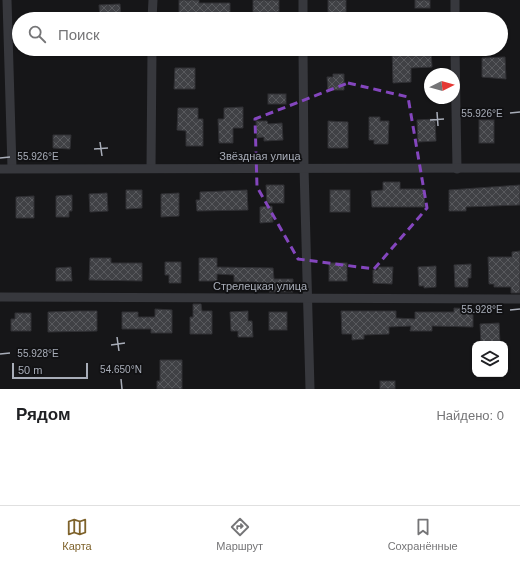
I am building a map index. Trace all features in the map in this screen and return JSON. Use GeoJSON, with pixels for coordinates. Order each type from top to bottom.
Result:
{"type":"FeatureCollection","features":[{"type":"Feature","properties":{"kind":"street"},"geometry":{"type":"LineString","coordinates":[[7,0],[12,168]]}},
{"type":"Feature","properties":{"kind":"street"},"geometry":{"type":"LineString","coordinates":[[152,12],[153,0]]}},
{"type":"Feature","properties":{"kind":"street"},"geometry":{"type":"LineString","coordinates":[[303,0],[303,12]]}},
{"type":"Feature","properties":{"kind":"street"},"geometry":{"type":"LineString","coordinates":[[455,0],[455,12]]}},
{"type":"Feature","properties":{"kind":"street"},"geometry":{"type":"LineString","coordinates":[[151,168],[152,56]]}},
{"type":"Feature","properties":{"kind":"street"},"geometry":{"type":"LineString","coordinates":[[303,56],[304,167],[310,389]]}},
{"type":"Feature","properties":{"kind":"street"},"geometry":{"type":"LineString","coordinates":[[455,56],[457,169]]}},
{"type":"Feature","properties":{"kind":"street","name":"Звёздная улица"},"geometry":{"type":"LineString","coordinates":[[0,169],[304,167],[457,169],[520,168]]}},
{"type":"Feature","properties":{"kind":"street","name":"Стрелецкая улица"},"geometry":{"type":"LineString","coordinates":[[0,297],[520,299]]}},
{"type":"Feature","properties":{"kind":"highlighted area"},"geometry":{"type":"Polygon","coordinates":[[[348,83],[408,97],[427,208],[374,269],[298,259],[257,187],[255,119],[348,83]]]}},
{"type":"Feature","properties":{"kind":"building"},"geometry":{"type":"Polygon","coordinates":[[[179,0],[199,0],[199,3],[230,3],[230,12],[179,12],[179,0]]]}},
{"type":"Feature","properties":{"kind":"building"},"geometry":{"type":"Polygon","coordinates":[[[253,0],[279,0],[279,12],[253,12],[253,0]]]}},
{"type":"Feature","properties":{"kind":"building"},"geometry":{"type":"Polygon","coordinates":[[[328,0],[346,0],[346,12],[328,12],[328,0]]]}},
{"type":"Feature","properties":{"kind":"building"},"geometry":{"type":"Polygon","coordinates":[[[415,0],[430,0],[430,8],[415,8],[415,0]]]}},
{"type":"Feature","properties":{"kind":"building"},"geometry":{"type":"Polygon","coordinates":[[[120,4],[121,12],[100,12],[99,5],[120,4]]]}},
{"type":"Feature","properties":{"kind":"building"},"geometry":{"type":"Polygon","coordinates":[[[392,56],[431,56],[432,67],[411,68],[411,82],[393,83],[392,56]]]}},
{"type":"Feature","properties":{"kind":"building"},"geometry":{"type":"Polygon","coordinates":[[[505,57],[506,79],[482,77],[482,58],[505,57]]]}},
{"type":"Feature","properties":{"kind":"building"},"geometry":{"type":"Polygon","coordinates":[[[175,68],[195,68],[195,89],[174,89],[175,68]]]}},
{"type":"Feature","properties":{"kind":"building"},"geometry":{"type":"Polygon","coordinates":[[[333,74],[344,74],[344,90],[328,90],[327,77],[333,77],[333,74]]]}},
{"type":"Feature","properties":{"kind":"building"},"geometry":{"type":"Polygon","coordinates":[[[268,94],[286,94],[286,104],[268,104],[268,94]]]}},
{"type":"Feature","properties":{"kind":"building"},"geometry":{"type":"Polygon","coordinates":[[[243,107],[243,128],[233,128],[233,143],[219,143],[218,119],[224,119],[224,108],[243,107]]]}},
{"type":"Feature","properties":{"kind":"building"},"geometry":{"type":"Polygon","coordinates":[[[178,108],[198,108],[198,119],[203,119],[203,146],[186,146],[186,131],[177,130],[178,108]]]}},
{"type":"Feature","properties":{"kind":"building"},"geometry":{"type":"Polygon","coordinates":[[[369,117],[380,117],[380,121],[389,121],[388,144],[374,144],[374,140],[369,140],[369,117]]]}},
{"type":"Feature","properties":{"kind":"building"},"geometry":{"type":"Polygon","coordinates":[[[435,119],[436,141],[418,142],[417,120],[435,119]]]}},
{"type":"Feature","properties":{"kind":"building"},"geometry":{"type":"Polygon","coordinates":[[[479,120],[494,120],[494,143],[479,143],[479,120]]]}},
{"type":"Feature","properties":{"kind":"building"},"geometry":{"type":"Polygon","coordinates":[[[256,121],[267,121],[268,124],[282,123],[283,140],[264,141],[264,137],[257,138],[256,121]]]}},
{"type":"Feature","properties":{"kind":"building"},"geometry":{"type":"Polygon","coordinates":[[[328,121],[348,122],[348,148],[328,148],[328,121]]]}},
{"type":"Feature","properties":{"kind":"building"},"geometry":{"type":"Polygon","coordinates":[[[53,135],[71,135],[70,149],[53,148],[53,135]]]}},
{"type":"Feature","properties":{"kind":"building"},"geometry":{"type":"Polygon","coordinates":[[[383,182],[400,182],[400,189],[424,189],[425,207],[372,207],[371,191],[383,190],[383,182]]]}},
{"type":"Feature","properties":{"kind":"building"},"geometry":{"type":"Polygon","coordinates":[[[266,185],[284,185],[284,203],[267,203],[266,185]]]}},
{"type":"Feature","properties":{"kind":"building"},"geometry":{"type":"Polygon","coordinates":[[[520,185],[520,205],[466,207],[466,211],[449,211],[449,190],[520,185]]]}},
{"type":"Feature","properties":{"kind":"building"},"geometry":{"type":"Polygon","coordinates":[[[126,190],[142,190],[142,208],[126,209],[126,190]]]}},
{"type":"Feature","properties":{"kind":"building"},"geometry":{"type":"Polygon","coordinates":[[[247,190],[248,210],[197,211],[196,200],[200,200],[200,192],[247,190]]]}},
{"type":"Feature","properties":{"kind":"building"},"geometry":{"type":"Polygon","coordinates":[[[330,190],[350,190],[350,212],[330,212],[330,190]]]}},
{"type":"Feature","properties":{"kind":"building"},"geometry":{"type":"Polygon","coordinates":[[[107,193],[108,211],[90,212],[89,194],[107,193]]]}},
{"type":"Feature","properties":{"kind":"building"},"geometry":{"type":"Polygon","coordinates":[[[179,193],[179,216],[161,217],[161,194],[179,193]]]}},
{"type":"Feature","properties":{"kind":"building"},"geometry":{"type":"Polygon","coordinates":[[[72,195],[72,211],[69,211],[69,217],[56,217],[56,196],[72,195]]]}},
{"type":"Feature","properties":{"kind":"building"},"geometry":{"type":"Polygon","coordinates":[[[34,196],[34,218],[16,218],[16,197],[34,196]]]}},
{"type":"Feature","properties":{"kind":"building"},"geometry":{"type":"Polygon","coordinates":[[[272,206],[273,222],[260,223],[260,207],[272,206]]]}},
{"type":"Feature","properties":{"kind":"building"},"geometry":{"type":"Polygon","coordinates":[[[520,251],[520,293],[511,293],[511,287],[494,287],[494,284],[489,284],[488,257],[512,257],[512,252],[520,251]]]}},
{"type":"Feature","properties":{"kind":"building"},"geometry":{"type":"Polygon","coordinates":[[[90,258],[111,258],[111,263],[142,263],[142,281],[89,280],[90,258]]]}},
{"type":"Feature","properties":{"kind":"building"},"geometry":{"type":"Polygon","coordinates":[[[199,258],[217,258],[217,267],[273,268],[274,279],[293,279],[293,292],[269,292],[269,285],[256,285],[256,282],[234,282],[234,275],[217,274],[217,281],[199,281],[199,258]]]}},
{"type":"Feature","properties":{"kind":"building"},"geometry":{"type":"Polygon","coordinates":[[[165,262],[181,262],[181,283],[169,283],[169,275],[165,275],[165,262]]]}},
{"type":"Feature","properties":{"kind":"building"},"geometry":{"type":"Polygon","coordinates":[[[329,263],[347,263],[347,281],[329,281],[329,263]]]}},
{"type":"Feature","properties":{"kind":"building"},"geometry":{"type":"Polygon","coordinates":[[[471,264],[471,278],[468,278],[468,287],[455,287],[454,265],[471,264]]]}},
{"type":"Feature","properties":{"kind":"building"},"geometry":{"type":"Polygon","coordinates":[[[436,266],[436,287],[424,288],[424,286],[419,286],[418,267],[436,266]]]}},
{"type":"Feature","properties":{"kind":"building"},"geometry":{"type":"Polygon","coordinates":[[[71,267],[72,281],[56,281],[56,268],[71,267]]]}},
{"type":"Feature","properties":{"kind":"building"},"geometry":{"type":"Polygon","coordinates":[[[378,267],[393,267],[392,284],[373,283],[373,270],[378,270],[378,267]]]}},
{"type":"Feature","properties":{"kind":"building"},"geometry":{"type":"Polygon","coordinates":[[[193,304],[201,304],[202,311],[212,311],[212,334],[190,334],[190,317],[193,317],[193,304]]]}},
{"type":"Feature","properties":{"kind":"building"},"geometry":{"type":"Polygon","coordinates":[[[454,308],[473,309],[473,327],[432,326],[432,331],[410,331],[411,326],[389,327],[389,334],[364,335],[364,339],[352,340],[352,334],[342,334],[341,311],[396,311],[396,318],[415,319],[415,312],[454,312],[454,308]]]}},
{"type":"Feature","properties":{"kind":"building"},"geometry":{"type":"Polygon","coordinates":[[[155,309],[172,310],[172,333],[151,333],[151,329],[122,329],[122,312],[138,312],[138,317],[155,317],[155,309]]]}},
{"type":"Feature","properties":{"kind":"building"},"geometry":{"type":"Polygon","coordinates":[[[97,311],[97,331],[48,332],[48,312],[97,311]]]}},
{"type":"Feature","properties":{"kind":"building"},"geometry":{"type":"Polygon","coordinates":[[[248,311],[248,321],[252,321],[253,337],[238,337],[238,331],[231,331],[230,312],[248,311]]]}},
{"type":"Feature","properties":{"kind":"building"},"geometry":{"type":"Polygon","coordinates":[[[269,312],[287,312],[287,330],[269,330],[269,312]]]}},
{"type":"Feature","properties":{"kind":"building"},"geometry":{"type":"Polygon","coordinates":[[[15,313],[31,313],[31,331],[11,331],[11,319],[15,319],[15,313]]]}},
{"type":"Feature","properties":{"kind":"building"},"geometry":{"type":"Polygon","coordinates":[[[499,323],[500,341],[481,341],[480,324],[499,323]]]}},
{"type":"Feature","properties":{"kind":"building"},"geometry":{"type":"Polygon","coordinates":[[[160,360],[182,360],[182,389],[157,389],[157,381],[160,381],[160,360]]]}},
{"type":"Feature","properties":{"kind":"building"},"geometry":{"type":"Polygon","coordinates":[[[380,381],[395,381],[395,389],[380,389],[380,381]]]}}]}
